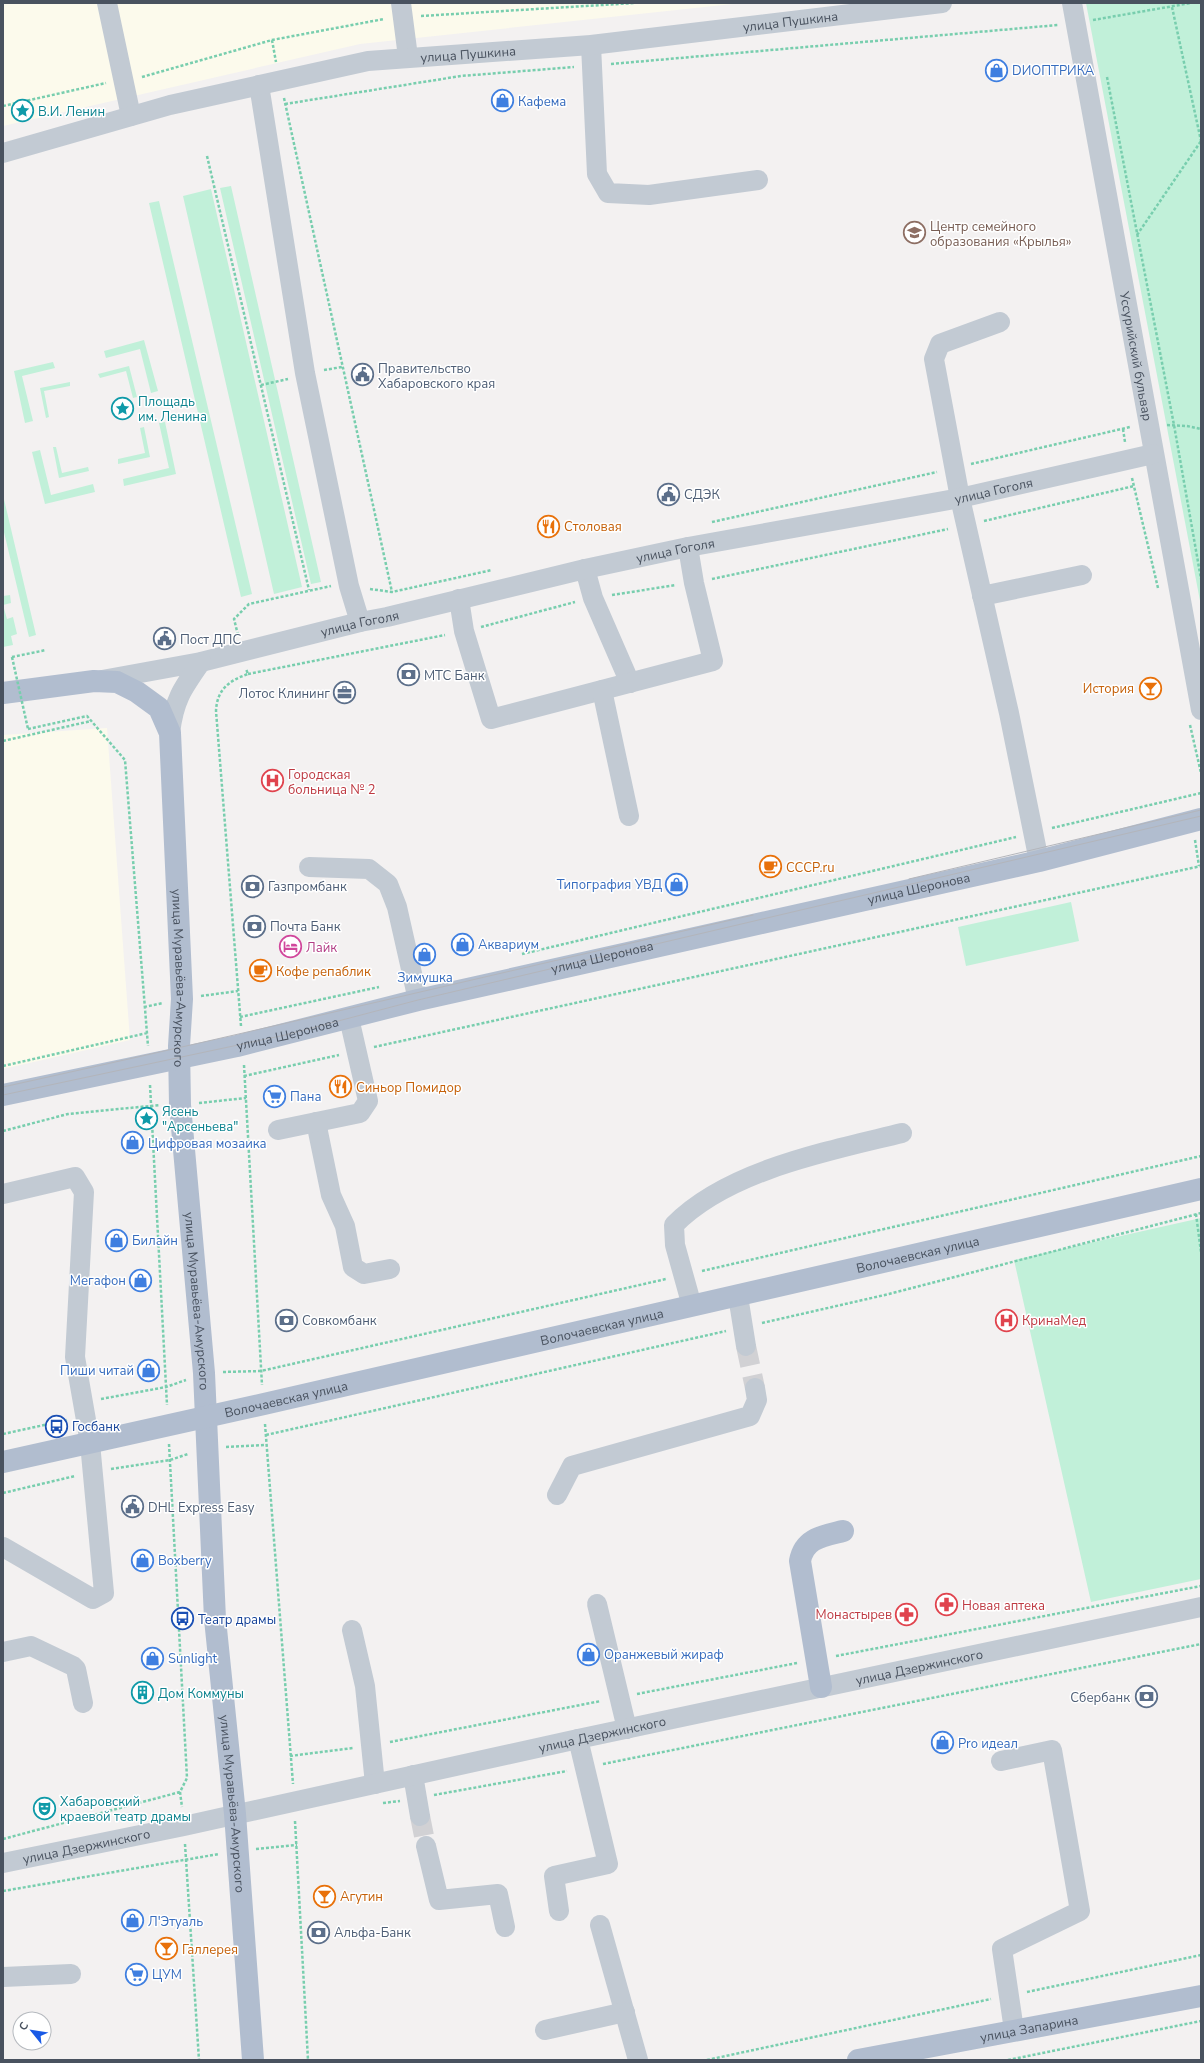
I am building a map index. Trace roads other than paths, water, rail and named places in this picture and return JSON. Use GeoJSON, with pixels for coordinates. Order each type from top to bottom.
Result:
{"type":"FeatureCollection","features":[{"type":"Feature","properties":{"kind":"main road","name":"улица Муравьёва-Амурского"},"geometry":{"type":"LineString","coordinates":[[3,693],[94,681],[117,682],[137,692],[159,708],[170,733],[182,999],[179,1046],[181,1057],[180,1105],[207,1416],[207,1448],[215,1619],[235,1814],[253,2060]]}},
{"type":"Feature","properties":{"kind":"main road","name":"улица Шеронова"},"geometry":{"type":"LineString","coordinates":[[3,1095],[242,1044],[418,1000],[1039,861],[1201,819]]}},
{"type":"Feature","properties":{"kind":"main road","name":"Волочаевская улица"},"geometry":{"type":"LineString","coordinates":[[3,1462],[738,1296],[1201,1189]]}},
{"type":"Feature","properties":{"kind":"main road"},"geometry":{"type":"LineString","coordinates":[[821,1687],[800,1561],[804,1548],[810,1541],[843,1531]]}},
{"type":"Feature","properties":{"kind":"main road","name":"улица Запарина"},"geometry":{"type":"LineString","coordinates":[[858,2060],[1201,1996]]}},
{"type":"Feature","properties":{"kind":"street"},"geometry":{"type":"LineString","coordinates":[[107,3],[131,116]]}},
{"type":"Feature","properties":{"kind":"street","name":"улица Пушкина"},"geometry":{"type":"LineString","coordinates":[[3,153],[170,105],[368,61],[591,45],[942,3]]}},
{"type":"Feature","properties":{"kind":"street","name":"Уссурийский бульвар"},"geometry":{"type":"LineString","coordinates":[[1072,3],[1153,454],[1201,710]]}},
{"type":"Feature","properties":{"kind":"street"},"geometry":{"type":"LineString","coordinates":[[402,10],[408,57]]}},
{"type":"Feature","properties":{"kind":"street"},"geometry":{"type":"LineString","coordinates":[[591,45],[597,174],[608,193],[649,194],[758,180]]}},
{"type":"Feature","properties":{"kind":"street"},"geometry":{"type":"LineString","coordinates":[[259,85],[305,373],[349,586],[360,622]]}},
{"type":"Feature","properties":{"kind":"street"},"geometry":{"type":"LineString","coordinates":[[1000,322],[940,344],[934,359],[960,498],[1009,713],[1039,861]]}},
{"type":"Feature","properties":{"kind":"street","name":"улица Гоголя"},"geometry":{"type":"LineString","coordinates":[[94,681],[201,662],[360,622],[387,617],[585,569],[688,547],[960,498],[1153,454]]}},
{"type":"Feature","properties":{"kind":"street"},"geometry":{"type":"LineString","coordinates":[[459,599],[464,631],[491,719],[713,661],[694,582],[688,547]]}},
{"type":"Feature","properties":{"kind":"street"},"geometry":{"type":"LineString","coordinates":[[585,569],[594,598],[630,683]]}},
{"type":"Feature","properties":{"kind":"street"},"geometry":{"type":"LineString","coordinates":[[982,596],[1082,575]]}},
{"type":"Feature","properties":{"kind":"street"},"geometry":{"type":"LineString","coordinates":[[170,733],[172,710],[184,686],[201,662]]}},
{"type":"Feature","properties":{"kind":"street"},"geometry":{"type":"LineString","coordinates":[[602,690],[629,816]]}},
{"type":"Feature","properties":{"kind":"street"},"geometry":{"type":"LineString","coordinates":[[309,867],[369,869],[388,884],[397,907],[418,1000]]}},
{"type":"Feature","properties":{"kind":"street"},"geometry":{"type":"LineString","coordinates":[[278,1130],[360,1113],[368,1101],[349,1018]]}},
{"type":"Feature","properties":{"kind":"street"},"geometry":{"type":"LineString","coordinates":[[316,1122],[331,1195],[345,1226],[353,1267],[364,1274],[390,1270]]}},
{"type":"Feature","properties":{"kind":"street"},"geometry":{"type":"LineString","coordinates":[[692,1306],[675,1245],[674,1226],[690,1209],[759,1172],[902,1133]]}},
{"type":"Feature","properties":{"kind":"street"},"geometry":{"type":"LineString","coordinates":[[3,1194],[75,1177],[84,1192],[75,1357],[90,1443],[104,1593],[93,1599],[3,1547]]}},
{"type":"Feature","properties":{"kind":"street"},"geometry":{"type":"LineString","coordinates":[[738,1296],[746,1346]]}},
{"type":"Feature","properties":{"kind":"street"},"geometry":{"type":"LineString","coordinates":[[557,1495],[572,1466],[750,1416],[758,1400],[754,1388]]}},
{"type":"Feature","properties":{"kind":"street"},"geometry":{"type":"LineString","coordinates":[[597,1604],[627,1729]]}},
{"type":"Feature","properties":{"kind":"street","name":"улица Дзержинского"},"geometry":{"type":"LineString","coordinates":[[3,1863],[184,1826],[578,1739],[1201,1606]]}},
{"type":"Feature","properties":{"kind":"street"},"geometry":{"type":"LineString","coordinates":[[352,1630],[365,1686],[376,1784]]}},
{"type":"Feature","properties":{"kind":"street"},"geometry":{"type":"LineString","coordinates":[[3,1652],[31,1646],[73,1666],[76,1669],[83,1703]]}},
{"type":"Feature","properties":{"kind":"street"},"geometry":{"type":"LineString","coordinates":[[559,1911],[554,1876],[608,1864],[578,1739]]}},
{"type":"Feature","properties":{"kind":"street"},"geometry":{"type":"LineString","coordinates":[[1001,1761],[1052,1750],[1080,1911],[1002,1949],[1014,2030]]}},
{"type":"Feature","properties":{"kind":"street"},"geometry":{"type":"LineString","coordinates":[[413,1775],[419,1807]]}},
{"type":"Feature","properties":{"kind":"street"},"geometry":{"type":"LineString","coordinates":[[426,1846],[439,1900],[498,1894],[505,1927]]}},
{"type":"Feature","properties":{"kind":"street"},"geometry":{"type":"LineString","coordinates":[[600,1925],[638,2060]]}},
{"type":"Feature","properties":{"kind":"street"},"geometry":{"type":"LineString","coordinates":[[3,1977],[71,1974]]}},
{"type":"Feature","properties":{"kind":"street"},"geometry":{"type":"LineString","coordinates":[[545,2030],[625,2012]]}},
{"type":"Feature","properties":{"kind":"tunnel"},"geometry":{"type":"LineString","coordinates":[[746,1346],[755,1388]]}},
{"type":"Feature","properties":{"kind":"tunnel"},"geometry":{"type":"LineString","coordinates":[[420,1816],[426,1846]]}},
{"type":"Feature","properties":{"kind":"tram line"},"geometry":{"type":"LineString","coordinates":[[909,879],[1201,810]]}},
{"type":"Feature","properties":{"kind":"tram line"},"geometry":{"type":"LineString","coordinates":[[3,1095],[285,1035],[418,1000],[1201,816]]}},
{"type":"Feature","properties":{"kind":"tram line"},"geometry":{"type":"LineString","coordinates":[[3,1087],[753,915]]}},
{"type":"Feature","properties":{"kind":"place","name":"DИОПТРИКА"},"geometry":{"type":"Point","coordinates":[996,70]}},
{"type":"Feature","properties":{"kind":"place","name":"Кафема"},"geometry":{"type":"Point","coordinates":[502,101]}},
{"type":"Feature","properties":{"kind":"place","name":"В.И. Ленин"},"geometry":{"type":"Point","coordinates":[22,111]}},
{"type":"Feature","properties":{"kind":"place","name":"Центр семейного образования «Крылья»"},"geometry":{"type":"Point","coordinates":[914,233]}},
{"type":"Feature","properties":{"kind":"place","name":"Правительство Хабаровского края"},"geometry":{"type":"Point","coordinates":[363,375]}},
{"type":"Feature","properties":{"kind":"place","name":"Площадь им. Ленина"},"geometry":{"type":"Point","coordinates":[122,408]}},
{"type":"Feature","properties":{"kind":"place","name":"СДЭК"},"geometry":{"type":"Point","coordinates":[669,494]}},
{"type":"Feature","properties":{"kind":"place","name":"Столовая"},"geometry":{"type":"Point","coordinates":[549,526]}},
{"type":"Feature","properties":{"kind":"place","name":"Пост ДПС"},"geometry":{"type":"Point","coordinates":[165,639]}},
{"type":"Feature","properties":{"kind":"place","name":"МТС Банк"},"geometry":{"type":"Point","coordinates":[408,675]}},
{"type":"Feature","properties":{"kind":"place","name":"История"},"geometry":{"type":"Point","coordinates":[1150,688]}},
{"type":"Feature","properties":{"kind":"place","name":"Лотос Клининг"},"geometry":{"type":"Point","coordinates":[345,693]}},
{"type":"Feature","properties":{"kind":"place","name":"Городская больница № 2"},"geometry":{"type":"Point","coordinates":[272,781]}},
{"type":"Feature","properties":{"kind":"place","name":"СССР.ru"},"geometry":{"type":"Point","coordinates":[770,867]}},
{"type":"Feature","properties":{"kind":"place","name":"Типография УВД"},"geometry":{"type":"Point","coordinates":[677,884]}},
{"type":"Feature","properties":{"kind":"place","name":"Газпромбанк"},"geometry":{"type":"Point","coordinates":[253,886]}},
{"type":"Feature","properties":{"kind":"place","name":"Почта Банк"},"geometry":{"type":"Point","coordinates":[255,926]}},
{"type":"Feature","properties":{"kind":"place","name":"Аквариум"},"geometry":{"type":"Point","coordinates":[462,944]}},
{"type":"Feature","properties":{"kind":"place","name":"Лайк"},"geometry":{"type":"Point","coordinates":[291,947]}},
{"type":"Feature","properties":{"kind":"place","name":"Зимушка"},"geometry":{"type":"Point","coordinates":[425,955]}},
{"type":"Feature","properties":{"kind":"place","name":"Кофе репаблик"},"geometry":{"type":"Point","coordinates":[261,971]}},
{"type":"Feature","properties":{"kind":"place","name":"Синьор Помидор"},"geometry":{"type":"Point","coordinates":[341,1087]}},
{"type":"Feature","properties":{"kind":"place","name":"Пана"},"geometry":{"type":"Point","coordinates":[274,1096]}},
{"type":"Feature","properties":{"kind":"place","name":"Ясень \"Арсеньева\""},"geometry":{"type":"Point","coordinates":[147,1118]}},
{"type":"Feature","properties":{"kind":"place","name":"Цифровая мозаика"},"geometry":{"type":"Point","coordinates":[133,1143]}},
{"type":"Feature","properties":{"kind":"place","name":"Билайн"},"geometry":{"type":"Point","coordinates":[116,1240]}},
{"type":"Feature","properties":{"kind":"place","name":"Мегафон"},"geometry":{"type":"Point","coordinates":[141,1280]}},
{"type":"Feature","properties":{"kind":"place","name":"Совкомбанк"},"geometry":{"type":"Point","coordinates":[287,1320]}},
{"type":"Feature","properties":{"kind":"place","name":"КринаМед"},"geometry":{"type":"Point","coordinates":[1006,1320]}},
{"type":"Feature","properties":{"kind":"place","name":"Пиши читай"},"geometry":{"type":"Point","coordinates":[149,1370]}},
{"type":"Feature","properties":{"kind":"place","name":"Госбанк"},"geometry":{"type":"Point","coordinates":[57,1426]}},
{"type":"Feature","properties":{"kind":"place","name":"DHL Express Easy"},"geometry":{"type":"Point","coordinates":[132,1507]}},
{"type":"Feature","properties":{"kind":"place","name":"Boxberry"},"geometry":{"type":"Point","coordinates":[142,1560]}},
{"type":"Feature","properties":{"kind":"place","name":"Новая аптека"},"geometry":{"type":"Point","coordinates":[946,1605]}},
{"type":"Feature","properties":{"kind":"place","name":"Монастырев"},"geometry":{"type":"Point","coordinates":[907,1614]}},
{"type":"Feature","properties":{"kind":"place","name":"Театр драмы"},"geometry":{"type":"Point","coordinates":[183,1619]}},
{"type":"Feature","properties":{"kind":"place","name":"Оранжевый жираф"},"geometry":{"type":"Point","coordinates":[589,1654]}},
{"type":"Feature","properties":{"kind":"place","name":"Sunlight"},"geometry":{"type":"Point","coordinates":[152,1658]}},
{"type":"Feature","properties":{"kind":"place","name":"Дом Коммуны"},"geometry":{"type":"Point","coordinates":[142,1693]}},
{"type":"Feature","properties":{"kind":"place","name":"Сбербанк"},"geometry":{"type":"Point","coordinates":[1146,1697]}},
{"type":"Feature","properties":{"kind":"place","name":"Pro идеал"},"geometry":{"type":"Point","coordinates":[942,1743]}},
{"type":"Feature","properties":{"kind":"place","name":"Хабаровский краевой театр драмы"},"geometry":{"type":"Point","coordinates":[45,1808]}},
{"type":"Feature","properties":{"kind":"place","name":"Агутин"},"geometry":{"type":"Point","coordinates":[324,1896]}},
{"type":"Feature","properties":{"kind":"place","name":"Л'Этуаль"},"geometry":{"type":"Point","coordinates":[133,1921]}},
{"type":"Feature","properties":{"kind":"place","name":"Альфа-Банк"},"geometry":{"type":"Point","coordinates":[319,1932]}},
{"type":"Feature","properties":{"kind":"place","name":"Галлерея"},"geometry":{"type":"Point","coordinates":[166,1949]}},
{"type":"Feature","properties":{"kind":"place","name":"ЦУМ"},"geometry":{"type":"Point","coordinates":[136,1974]}}]}
